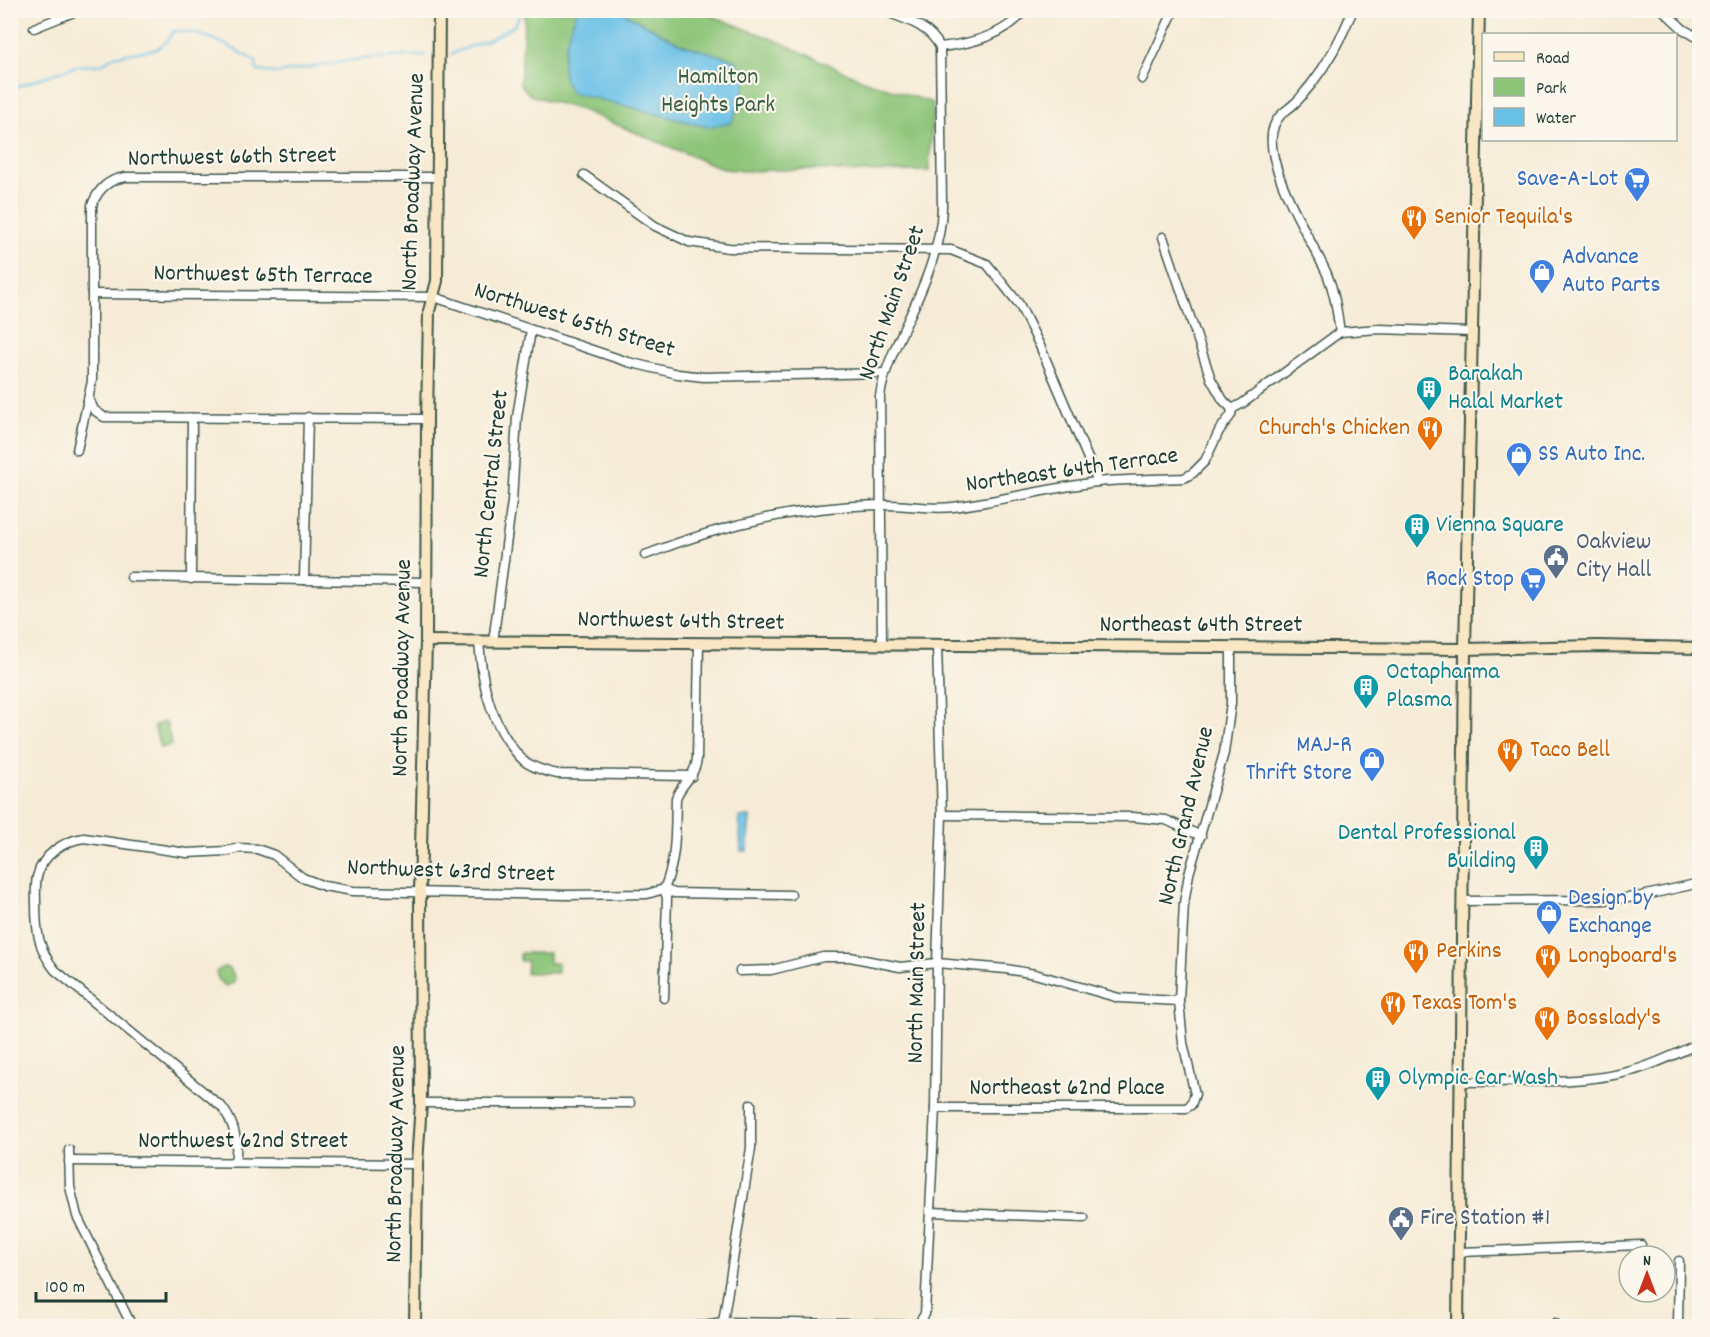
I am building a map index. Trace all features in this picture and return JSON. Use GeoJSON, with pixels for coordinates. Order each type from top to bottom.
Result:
{"type":"FeatureCollection","features":[{"type":"Feature","properties":{"kind":"street"},"geometry":{"type":"LineString","coordinates":[[34,28],[79,10]]}},
{"type":"Feature","properties":{"kind":"street","name":"North Broadway Avenue"},"geometry":{"type":"LineString","coordinates":[[415,1326],[417,1164],[421,1103],[420,891],[426,641],[427,419],[429,311],[437,280],[439,10]]}},
{"type":"Feature","properties":{"kind":"street"},"geometry":{"type":"LineString","coordinates":[[881,10],[925,28],[940,46],[984,38],[1017,21],[1025,10]]}},
{"type":"Feature","properties":{"kind":"street"},"geometry":{"type":"LineString","coordinates":[[1142,79],[1173,10]]}},
{"type":"Feature","properties":{"kind":"street"},"geometry":{"type":"LineString","coordinates":[[1340,332],[1337,309],[1328,276],[1282,188],[1271,137],[1280,115],[1294,104],[1328,60],[1353,10]]}},
{"type":"Feature","properties":{"kind":"street"},"geometry":{"type":"LineString","coordinates":[[1458,1326],[1465,649],[1479,11],[1470,10]]}},
{"type":"Feature","properties":{"kind":"street"},"geometry":{"type":"LineString","coordinates":[[1663,10],[1683,29],[1700,39]]}},
{"type":"Feature","properties":{"kind":"street","name":"North Main Street"},"geometry":{"type":"LineString","coordinates":[[882,645],[880,396],[885,373],[918,299],[936,249],[942,216],[940,46]]}},
{"type":"Feature","properties":{"kind":"street"},"geometry":{"type":"LineString","coordinates":[[584,175],[648,221],[690,242],[729,248],[936,249],[959,252],[987,264],[1019,304],[1055,378],[1098,482]]}},
{"type":"Feature","properties":{"kind":"street","name":"Northwest 66th Street"},"geometry":{"type":"LineString","coordinates":[[92,294],[92,205],[107,184],[115,180],[126,177],[437,177]]}},
{"type":"Feature","properties":{"kind":"street"},"geometry":{"type":"LineString","coordinates":[[1163,237],[1211,379],[1219,395],[1232,409],[1340,332],[1378,329],[1472,332]]}},
{"type":"Feature","properties":{"kind":"street"},"geometry":{"type":"LineString","coordinates":[[77,450],[89,398],[92,369],[92,294]]}},
{"type":"Feature","properties":{"kind":"street","name":"Northwest 65th Terrace"},"geometry":{"type":"LineString","coordinates":[[92,294],[434,297]]}},
{"type":"Feature","properties":{"kind":"street","name":"Northwest 65th Street"},"geometry":{"type":"LineString","coordinates":[[434,297],[628,362],[695,376],[885,373]]}},
{"type":"Feature","properties":{"kind":"street","name":"North Central Street"},"geometry":{"type":"LineString","coordinates":[[493,642],[512,501],[517,417],[531,330]]}},
{"type":"Feature","properties":{"kind":"street"},"geometry":{"type":"LineString","coordinates":[[89,398],[94,410],[104,417],[427,419]]}},
{"type":"Feature","properties":{"kind":"street","name":"Northeast 64th Terrace"},"geometry":{"type":"LineString","coordinates":[[645,555],[706,532],[771,516],[827,508],[881,505],[951,508],[1098,482],[1184,478],[1205,461],[1219,431],[1231,415],[1232,409]]}},
{"type":"Feature","properties":{"kind":"street"},"geometry":{"type":"LineString","coordinates":[[304,580],[308,417]]}},
{"type":"Feature","properties":{"kind":"street"},"geometry":{"type":"LineString","coordinates":[[191,579],[192,418]]}},
{"type":"Feature","properties":{"kind":"street"},"geometry":{"type":"LineString","coordinates":[[130,577],[426,582]]}},
{"type":"Feature","properties":{"kind":"street","name":"Northwest 64th Street"},"geometry":{"type":"LineString","coordinates":[[426,641],[937,645]]}},
{"type":"Feature","properties":{"kind":"street"},"geometry":{"type":"LineString","coordinates":[[479,642],[488,704],[506,740],[526,763],[543,771],[558,774],[692,776]]}},
{"type":"Feature","properties":{"kind":"street"},"geometry":{"type":"LineString","coordinates":[[664,998],[667,898],[664,889],[674,859],[676,798],[692,776],[696,766],[699,644]]}},
{"type":"Feature","properties":{"kind":"street","name":"North Main Street"},"geometry":{"type":"LineString","coordinates":[[723,1322],[913,1325],[922,1320],[925,1314],[935,1108],[942,815],[937,645]]}},
{"type":"Feature","properties":{"kind":"street","name":"Northeast 64th Street"},"geometry":{"type":"LineString","coordinates":[[937,645],[1465,649],[1596,646],[1700,648]]}},
{"type":"Feature","properties":{"kind":"street","name":"North Grand Avenue"},"geometry":{"type":"LineString","coordinates":[[1194,1100],[1195,1094],[1183,1044],[1179,1001],[1184,903],[1189,873],[1218,778],[1228,728],[1231,703],[1231,648]]}},
{"type":"Feature","properties":{"kind":"street"},"geometry":{"type":"LineString","coordinates":[[942,815],[1166,820],[1201,836]]}},
{"type":"Feature","properties":{"kind":"street","name":"Northwest 63rd Street"},"geometry":{"type":"LineString","coordinates":[[236,1161],[236,1136],[222,1107],[55,970],[42,950],[36,928],[38,874],[43,863],[54,850],[72,840],[84,838],[187,853],[227,851],[239,848],[257,849],[274,855],[303,878],[324,886],[353,891],[420,891],[500,895],[647,894],[664,889],[674,893],[791,895]]}},
{"type":"Feature","properties":{"kind":"street"},"geometry":{"type":"LineString","coordinates":[[1462,900],[1604,900],[1637,897],[1700,883]]}},
{"type":"Feature","properties":{"kind":"street"},"geometry":{"type":"LineString","coordinates":[[740,971],[771,970],[810,959],[850,957],[900,967],[930,966],[937,963],[1035,974],[1119,998],[1179,1001]]}},
{"type":"Feature","properties":{"kind":"street"},"geometry":{"type":"LineString","coordinates":[[1460,1082],[1585,1079],[1608,1076],[1646,1066],[1700,1043]]}},
{"type":"Feature","properties":{"kind":"street","name":"Northeast 62nd Place"},"geometry":{"type":"LineString","coordinates":[[935,1108],[1186,1108],[1194,1100]]}},
{"type":"Feature","properties":{"kind":"street"},"geometry":{"type":"LineString","coordinates":[[421,1103],[630,1103]]}},
{"type":"Feature","properties":{"kind":"street"},"geometry":{"type":"LineString","coordinates":[[697,1326],[723,1322],[751,1148],[751,1104]]}},
{"type":"Feature","properties":{"kind":"street"},"geometry":{"type":"LineString","coordinates":[[69,1150],[70,1187],[77,1216],[132,1326]]}},
{"type":"Feature","properties":{"kind":"street","name":"Northwest 62nd Street"},"geometry":{"type":"LineString","coordinates":[[69,1161],[417,1164]]}},
{"type":"Feature","properties":{"kind":"street"},"geometry":{"type":"LineString","coordinates":[[930,1212],[1084,1218]]}},
{"type":"Feature","properties":{"kind":"street"},"geometry":{"type":"LineString","coordinates":[[1460,1252],[1617,1246]]}},
{"type":"Feature","properties":{"kind":"street"},"geometry":{"type":"LineString","coordinates":[[1678,1326],[1679,1261]]}},
{"type":"Feature","properties":{"kind":"green space","name":"Hamilton Heights Park"},"geometry":{"type":"Polygon","coordinates":[[[525,11],[699,11],[775,40],[863,80],[933,103],[929,171],[723,169],[584,111],[530,95],[520,84],[525,11]]]}},
{"type":"Feature","properties":{"kind":"green space"},"geometry":{"type":"Polygon","coordinates":[[[166,722],[172,745],[160,748],[154,725],[166,722]]]}},
{"type":"Feature","properties":{"kind":"green space"},"geometry":{"type":"Polygon","coordinates":[[[520,953],[549,953],[549,963],[558,963],[558,973],[526,973],[527,961],[520,961],[520,953]]]}},
{"type":"Feature","properties":{"kind":"green space"},"geometry":{"type":"Polygon","coordinates":[[[223,967],[232,972],[234,983],[226,986],[219,980],[216,972],[223,967]]]}},
{"type":"Feature","properties":{"kind":"water"},"geometry":{"type":"Polygon","coordinates":[[[619,10],[681,44],[735,60],[747,76],[741,100],[731,123],[707,127],[571,92],[566,83],[563,63],[564,52],[577,11],[619,10]]]}},
{"type":"Feature","properties":{"kind":"water"},"geometry":{"type":"Polygon","coordinates":[[[739,817],[750,817],[747,851],[741,851],[739,817]]]}},
{"type":"Feature","properties":{"kind":"waterway"},"geometry":{"type":"LineString","coordinates":[[451,54],[490,39],[514,26],[522,10]]}},
{"type":"Feature","properties":{"kind":"waterway"},"geometry":{"type":"LineString","coordinates":[[10,89],[76,66],[102,64],[114,56],[157,49],[168,40],[173,31],[206,36],[256,62],[257,71],[277,73],[359,59],[425,55]]}},
{"type":"Feature","properties":{"kind":"place","name":"Save-A-Lot"},"geometry":{"type":"Point","coordinates":[1637,203]}},
{"type":"Feature","properties":{"kind":"place","name":"Senior Tequila's"},"geometry":{"type":"Point","coordinates":[1414,241]}},
{"type":"Feature","properties":{"kind":"place","name":"Advance Auto Parts"},"geometry":{"type":"Point","coordinates":[1542,295]}},
{"type":"Feature","properties":{"kind":"place","name":"Barakah Halal Market"},"geometry":{"type":"Point","coordinates":[1429,412]}},
{"type":"Feature","properties":{"kind":"place","name":"Church's Chicken"},"geometry":{"type":"Point","coordinates":[1430,452]}},
{"type":"Feature","properties":{"kind":"place","name":"SS Auto Inc."},"geometry":{"type":"Point","coordinates":[1519,478]}},
{"type":"Feature","properties":{"kind":"place","name":"Vienna Square"},"geometry":{"type":"Point","coordinates":[1417,549]}},
{"type":"Feature","properties":{"kind":"place","name":"Oakview City Hall"},"geometry":{"type":"Point","coordinates":[1556,580]}},
{"type":"Feature","properties":{"kind":"place","name":"Rock Stop"},"geometry":{"type":"Point","coordinates":[1533,603]}},
{"type":"Feature","properties":{"kind":"place","name":"Octapharma Plasma"},"geometry":{"type":"Point","coordinates":[1366,710]}},
{"type":"Feature","properties":{"kind":"place","name":"Taco Bell"},"geometry":{"type":"Point","coordinates":[1510,774]}},
{"type":"Feature","properties":{"kind":"place","name":"MAJ-R Thrift Store"},"geometry":{"type":"Point","coordinates":[1372,783]}},
{"type":"Feature","properties":{"kind":"place","name":"Dental Professional Building"},"geometry":{"type":"Point","coordinates":[1536,871]}},
{"type":"Feature","properties":{"kind":"place","name":"Design by Exchange"},"geometry":{"type":"Point","coordinates":[1549,936]}},
{"type":"Feature","properties":{"kind":"place","name":"Perkins"},"geometry":{"type":"Point","coordinates":[1416,975]}},
{"type":"Feature","properties":{"kind":"place","name":"Longboard's"},"geometry":{"type":"Point","coordinates":[1548,980]}},
{"type":"Feature","properties":{"kind":"place","name":"Texas Tom's"},"geometry":{"type":"Point","coordinates":[1393,1027]}},
{"type":"Feature","properties":{"kind":"place","name":"Bosslady's"},"geometry":{"type":"Point","coordinates":[1547,1042]}},
{"type":"Feature","properties":{"kind":"place","name":"Olympic Car Wash"},"geometry":{"type":"Point","coordinates":[1378,1102]}},
{"type":"Feature","properties":{"kind":"place","name":"Fire Station #1"},"geometry":{"type":"Point","coordinates":[1401,1242]}}]}
